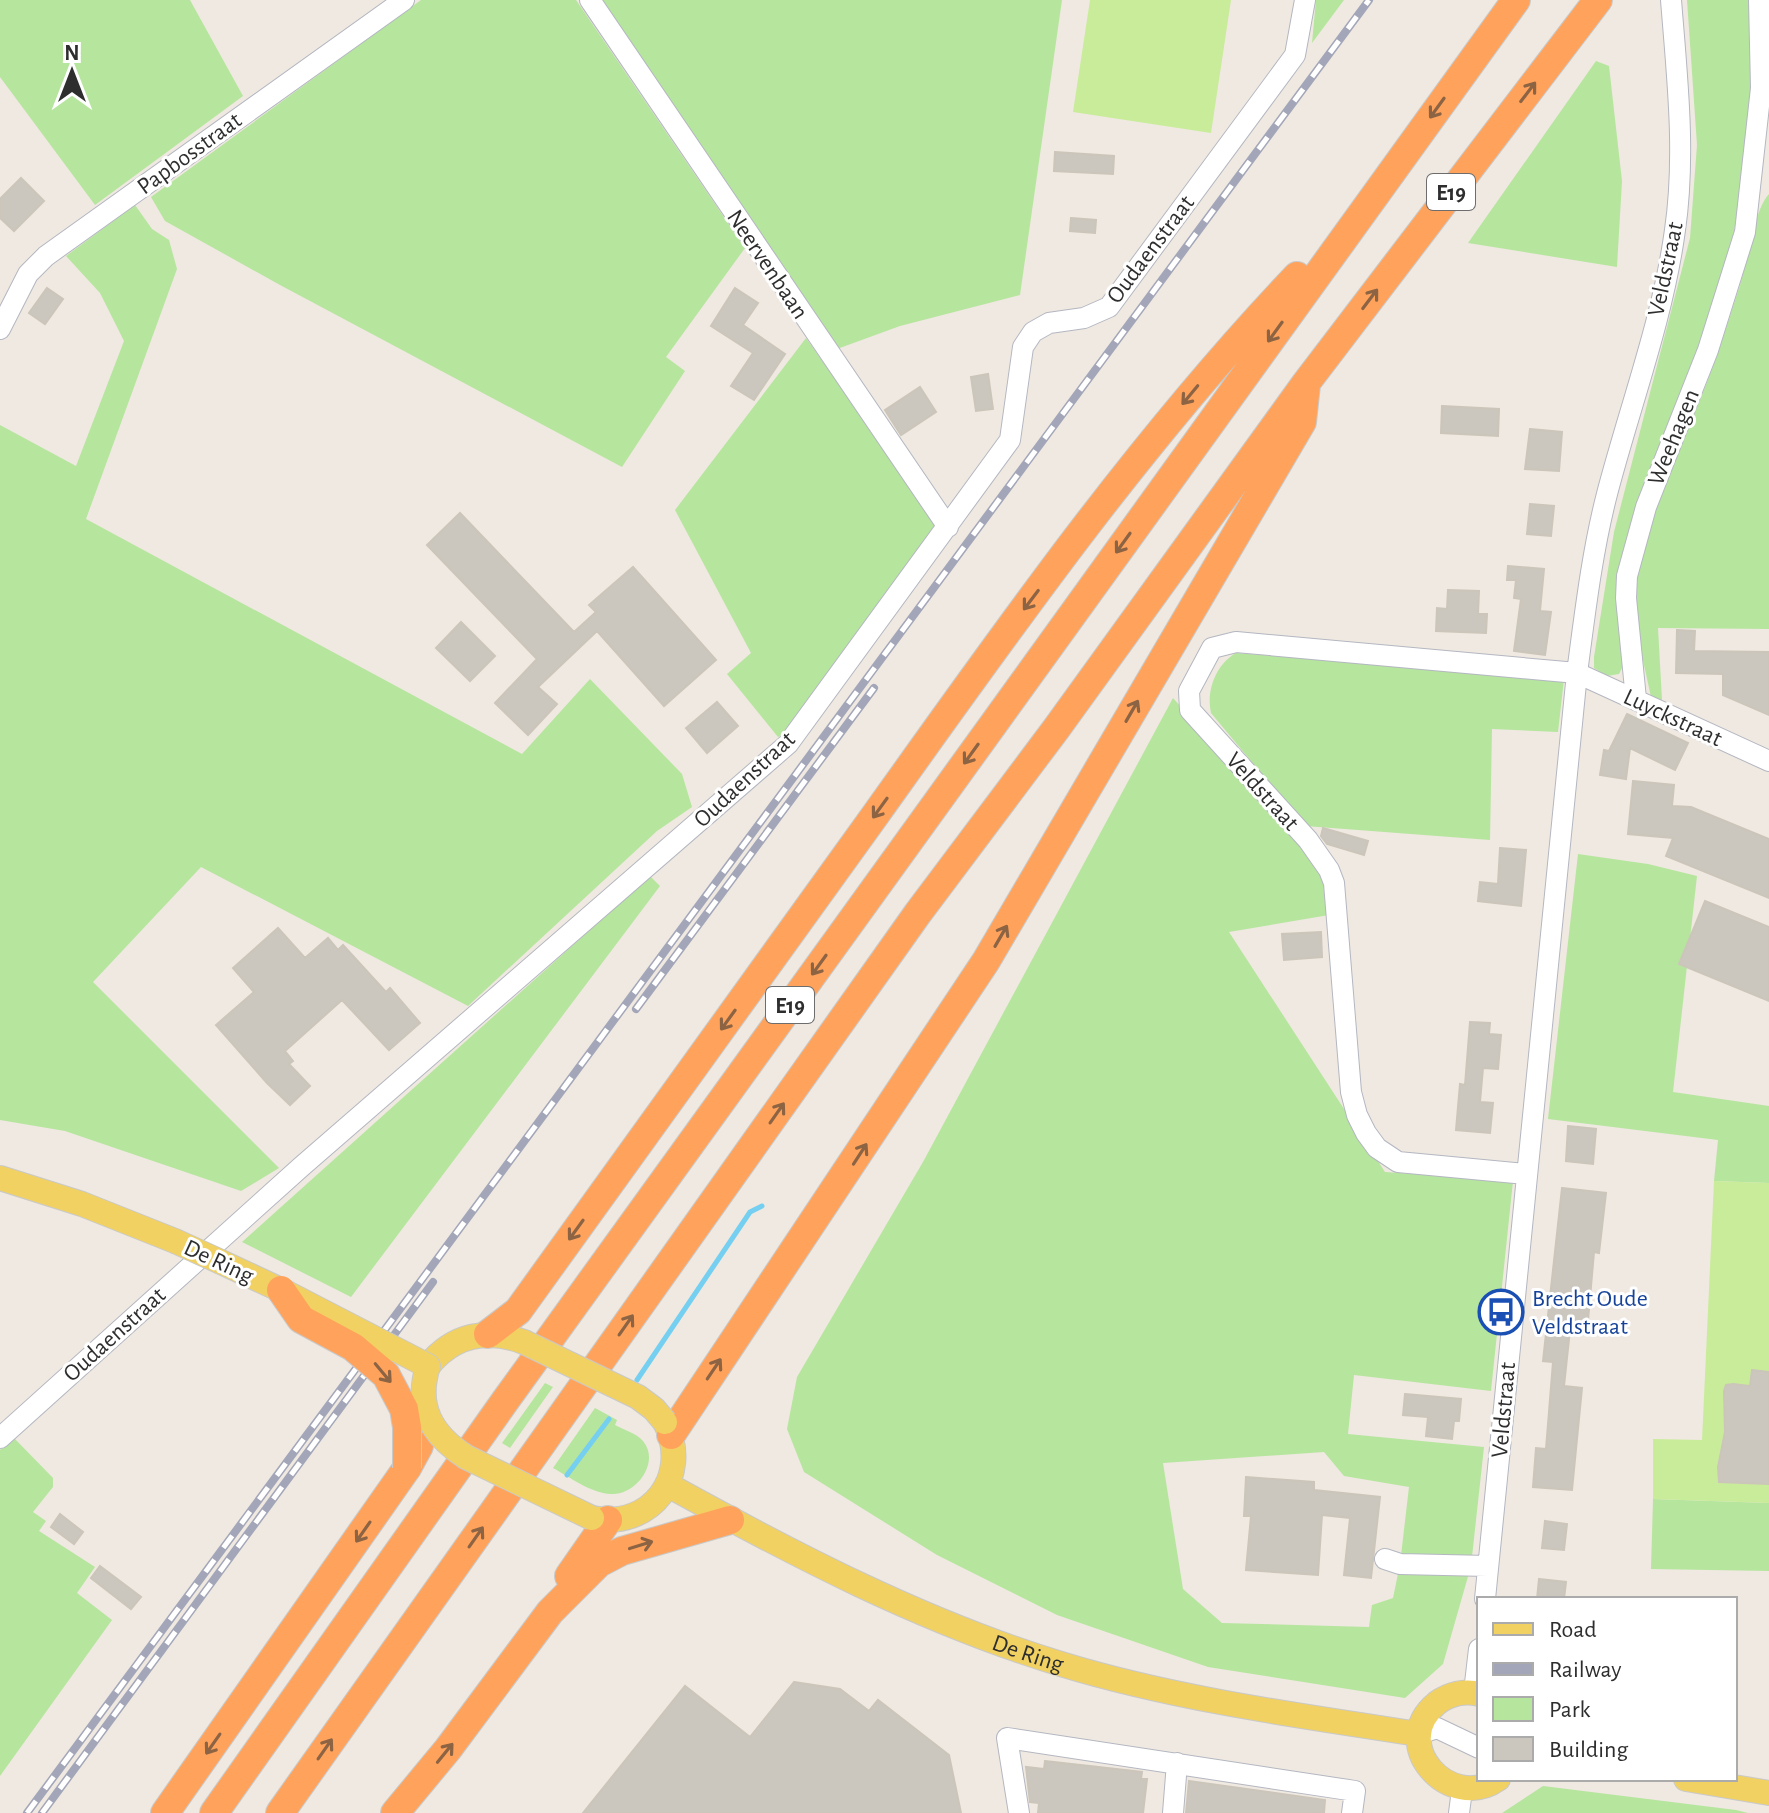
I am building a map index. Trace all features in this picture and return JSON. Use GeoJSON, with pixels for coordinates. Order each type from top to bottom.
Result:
{"type":"FeatureCollection","features":[{"type":"Feature","properties":{"kind":"highway","name":"E19"},"geometry":{"type":"LineString","coordinates":[[214,1813],[505,1401],[1516,0]]}},
{"type":"Feature","properties":{"kind":"highway","name":"E19"},"geometry":{"type":"LineString","coordinates":[[280,1813],[918,913],[1065,717],[1306,383],[1598,0]]}},
{"type":"Feature","properties":{"kind":"highway"},"geometry":{"type":"LineString","coordinates":[[488,1334],[518,1311],[990,654],[1164,426],[1241,336],[1370,201]]}},
{"type":"Feature","properties":{"kind":"highway"},"geometry":{"type":"LineString","coordinates":[[668,1428],[986,961],[1302,422],[1306,383]]}},
{"type":"Feature","properties":{"kind":"highway"},"geometry":{"type":"LineString","coordinates":[[281,1290],[301,1319],[353,1347],[386,1375],[404,1409],[407,1468]]}},
{"type":"Feature","properties":{"kind":"highway"},"geometry":{"type":"LineString","coordinates":[[165,1813],[407,1468],[419,1447],[426,1380]]}},
{"type":"Feature","properties":{"kind":"highway"},"geometry":{"type":"LineString","coordinates":[[550,1612],[600,1519]]}},
{"type":"Feature","properties":{"kind":"highway"},"geometry":{"type":"LineString","coordinates":[[395,1813],[448,1749],[550,1612],[599,1563],[610,1556],[730,1520]]}},
{"type":"Feature","properties":{"kind":"main road","name":"De Ring"},"geometry":{"type":"LineString","coordinates":[[0,1178],[82,1204],[175,1241],[281,1290],[426,1380]]}},
{"type":"Feature","properties":{"kind":"main road"},"geometry":{"type":"LineString","coordinates":[[488,1334],[505,1335],[647,1403],[668,1428],[673,1466],[668,1485],[655,1501],[638,1514],[600,1519],[466,1457],[449,1446],[432,1427],[426,1380],[441,1352],[456,1341],[488,1334]]}},
{"type":"Feature","properties":{"kind":"main road","name":"De Ring"},"geometry":{"type":"LineString","coordinates":[[668,1485],[730,1520],[899,1603],[979,1636],[1062,1665],[1218,1700],[1419,1734]]}},
{"type":"Feature","properties":{"kind":"main road"},"geometry":{"type":"LineString","coordinates":[[1476,1693],[1457,1693],[1431,1709],[1419,1734],[1420,1752],[1435,1778],[1448,1786],[1461,1801],[1494,1781]]}},
{"type":"Feature","properties":{"kind":"main road"},"geometry":{"type":"LineString","coordinates":[[1698,1781],[1769,1793]]}},
{"type":"Feature","properties":{"kind":"street","name":"Papbosstraat"},"geometry":{"type":"LineString","coordinates":[[0,329],[28,274],[46,256],[404,0]]}},
{"type":"Feature","properties":{"kind":"street","name":"Neervenbaan"},"geometry":{"type":"LineString","coordinates":[[590,0],[948,527]]}},
{"type":"Feature","properties":{"kind":"street","name":"Oudaenstraat"},"geometry":{"type":"LineString","coordinates":[[0,1438],[313,1156],[788,744],[1010,440],[1023,347],[1033,332],[1049,323],[1084,318],[1109,307],[1295,55],[1305,0]]}},
{"type":"Feature","properties":{"kind":"street","name":"Veldstraat"},"geometry":{"type":"LineString","coordinates":[[1485,1597],[1577,673],[1589,585],[1606,498],[1666,283],[1676,228],[1680,131],[1671,0]]}},
{"type":"Feature","properties":{"kind":"street","name":"Weehagen"},"geometry":{"type":"LineString","coordinates":[[1636,699],[1626,598],[1627,576],[1646,507],[1708,350],[1761,178],[1759,0]]}},
{"type":"Feature","properties":{"kind":"street","name":"Veldstraat"},"geometry":{"type":"LineString","coordinates":[[1526,1174],[1398,1162],[1377,1148],[1366,1133],[1351,1092],[1334,883],[1329,870],[1308,840],[1190,710],[1189,691],[1212,648],[1236,642],[1577,673]]}},
{"type":"Feature","properties":{"kind":"street","name":"Luyckstraat"},"geometry":{"type":"LineString","coordinates":[[1577,673],[1769,761]]}},
{"type":"Feature","properties":{"kind":"street"},"geometry":{"type":"LineString","coordinates":[[1385,1559],[1400,1564],[1488,1566]]}},
{"type":"Feature","properties":{"kind":"street"},"geometry":{"type":"LineString","coordinates":[[1419,1734],[1437,1728],[1477,1747]]}},
{"type":"Feature","properties":{"kind":"street"},"geometry":{"type":"LineString","coordinates":[[1019,1813],[1007,1738],[1355,1791],[1352,1813]]}},
{"type":"Feature","properties":{"kind":"street"},"geometry":{"type":"LineString","coordinates":[[1173,1813],[1177,1763]]}},
{"type":"Feature","properties":{"kind":"green space"},"geometry":{"type":"Polygon","coordinates":[[[0,0],[190,0],[243,96],[95,205],[0,77],[0,0]]]}},
{"type":"Feature","properties":{"kind":"green space"},"geometry":{"type":"Polygon","coordinates":[[[421,0],[576,0],[745,248],[666,357],[685,371],[622,467],[165,221],[151,197],[421,0]]]}},
{"type":"Feature","properties":{"kind":"green space"},"geometry":{"type":"Polygon","coordinates":[[[600,0],[1062,0],[1020,295],[900,326],[837,349],[600,0]]]}},
{"type":"Feature","properties":{"kind":"green space"},"geometry":{"type":"Polygon","coordinates":[[[1090,0],[1231,0],[1211,133],[1073,112],[1090,0]]]}},
{"type":"Feature","properties":{"kind":"green space"},"geometry":{"type":"Polygon","coordinates":[[[1316,0],[1344,0],[1312,43],[1316,0]]]}},
{"type":"Feature","properties":{"kind":"green space"},"geometry":{"type":"Polygon","coordinates":[[[1687,0],[1749,0],[1751,79],[1746,158],[1733,237],[1723,275],[1623,552],[1618,587],[1625,662],[1619,674],[1607,676],[1594,668],[1594,657],[1614,532],[1690,238],[1697,145],[1687,0]]]}},
{"type":"Feature","properties":{"kind":"green space"},"geometry":{"type":"Polygon","coordinates":[[[1596,61],[1609,66],[1622,181],[1617,267],[1468,243],[1596,61]]]}},
{"type":"Feature","properties":{"kind":"green space"},"geometry":{"type":"Polygon","coordinates":[[[1769,194],[1769,629],[1658,628],[1662,700],[1651,697],[1636,616],[1636,589],[1645,540],[1717,356],[1759,213],[1769,194]]]}},
{"type":"Feature","properties":{"kind":"green space"},"geometry":{"type":"Polygon","coordinates":[[[135,205],[152,229],[169,240],[177,269],[86,519],[522,754],[590,679],[682,774],[692,807],[657,831],[468,1006],[201,867],[93,982],[279,1168],[241,1191],[65,1131],[0,1120],[0,425],[76,466],[124,341],[100,293],[66,256],[135,205]]]}},
{"type":"Feature","properties":{"kind":"green space"},"geometry":{"type":"Polygon","coordinates":[[[806,338],[936,525],[783,735],[778,737],[727,674],[751,653],[675,510],[806,338]]]}},
{"type":"Feature","properties":{"kind":"green space"},"geometry":{"type":"Polygon","coordinates":[[[1236,653],[1564,679],[1558,732],[1492,729],[1490,840],[1305,826],[1211,713],[1210,696],[1214,679],[1223,664],[1236,653]]]}},
{"type":"Feature","properties":{"kind":"green space"},"geometry":{"type":"Polygon","coordinates":[[[1173,698],[1316,859],[1328,891],[1329,915],[1229,932],[1385,1172],[1513,1181],[1491,1391],[1354,1375],[1348,1434],[1484,1447],[1471,1566],[1443,1664],[1405,1698],[1208,1667],[1057,1615],[937,1555],[804,1472],[787,1429],[797,1377],[923,1162],[1173,698]],[[1324,1452],[1163,1463],[1183,1589],[1222,1623],[1369,1627],[1372,1605],[1393,1598],[1409,1487],[1344,1476],[1324,1452]]]}},
{"type":"Feature","properties":{"kind":"green space"},"geometry":{"type":"Polygon","coordinates":[[[1578,854],[1648,864],[1697,876],[1673,1092],[1769,1106],[1769,1183],[1714,1181],[1718,1140],[1548,1119],[1578,854]]]}},
{"type":"Feature","properties":{"kind":"green space"},"geometry":{"type":"Polygon","coordinates":[[[650,876],[660,886],[351,1297],[242,1242],[650,876]]]}},
{"type":"Feature","properties":{"kind":"green space"},"geometry":{"type":"Polygon","coordinates":[[[1714,1181],[1769,1183],[1769,1503],[1653,1499],[1653,1439],[1702,1440],[1714,1181]]]}},
{"type":"Feature","properties":{"kind":"green space"},"geometry":{"type":"Polygon","coordinates":[[[545,1383],[553,1387],[510,1448],[502,1443],[545,1383]]]}},
{"type":"Feature","properties":{"kind":"green space"},"geometry":{"type":"Polygon","coordinates":[[[595,1408],[617,1420],[615,1425],[640,1438],[648,1450],[647,1468],[629,1490],[611,1494],[595,1491],[553,1468],[595,1408]]]}},
{"type":"Feature","properties":{"kind":"green space"},"geometry":{"type":"Polygon","coordinates":[[[15,1439],[53,1478],[53,1487],[33,1512],[46,1521],[39,1531],[95,1567],[77,1593],[112,1620],[0,1776],[0,1450],[15,1439]]]}},
{"type":"Feature","properties":{"kind":"green space"},"geometry":{"type":"Polygon","coordinates":[[[1653,1499],[1769,1503],[1769,1571],[1651,1569],[1653,1499]]]}},
{"type":"Feature","properties":{"kind":"green space"},"geometry":{"type":"Polygon","coordinates":[[[1543,1786],[1736,1810],[1748,1813],[1502,1813],[1543,1786]]]}},
{"type":"Feature","properties":{"kind":"building"},"geometry":{"type":"Polygon","coordinates":[[[1055,152],[1114,156],[1113,174],[1054,171],[1055,152]]]}},
{"type":"Feature","properties":{"kind":"building"},"geometry":{"type":"Polygon","coordinates":[[[21,178],[44,201],[14,231],[0,218],[0,199],[21,178]]]}},
{"type":"Feature","properties":{"kind":"building"},"geometry":{"type":"Polygon","coordinates":[[[1071,218],[1096,220],[1095,233],[1070,231],[1071,218]]]}},
{"type":"Feature","properties":{"kind":"building"},"geometry":{"type":"Polygon","coordinates":[[[47,288],[63,299],[45,324],[29,313],[47,288]]]}},
{"type":"Feature","properties":{"kind":"building"},"geometry":{"type":"Polygon","coordinates":[[[735,288],[758,303],[743,325],[785,354],[754,400],[731,386],[753,353],[711,326],[735,288]]]}},
{"type":"Feature","properties":{"kind":"building"},"geometry":{"type":"Polygon","coordinates":[[[988,374],[993,409],[976,411],[971,377],[988,374]]]}},
{"type":"Feature","properties":{"kind":"building"},"geometry":{"type":"Polygon","coordinates":[[[920,387],[936,412],[901,435],[885,410],[920,387]]]}},
{"type":"Feature","properties":{"kind":"building"},"geometry":{"type":"Polygon","coordinates":[[[1442,406],[1499,409],[1498,436],[1441,433],[1442,406]]]}},
{"type":"Feature","properties":{"kind":"building"},"geometry":{"type":"Polygon","coordinates":[[[1530,429],[1562,432],[1559,471],[1525,469],[1530,429]]]}},
{"type":"Feature","properties":{"kind":"building"},"geometry":{"type":"Polygon","coordinates":[[[1530,504],[1554,506],[1551,536],[1527,534],[1530,504]]]}},
{"type":"Feature","properties":{"kind":"building"},"geometry":{"type":"Polygon","coordinates":[[[460,513],[574,632],[596,612],[589,605],[633,567],[716,660],[664,706],[597,631],[538,687],[557,704],[528,735],[495,703],[537,659],[427,545],[460,513]]]}},
{"type":"Feature","properties":{"kind":"building"},"geometry":{"type":"Polygon","coordinates":[[[1508,566],[1544,569],[1540,611],[1551,612],[1545,655],[1514,651],[1521,599],[1514,598],[1516,580],[1507,580],[1508,566]]]}},
{"type":"Feature","properties":{"kind":"building"},"geometry":{"type":"Polygon","coordinates":[[[1448,590],[1479,591],[1478,614],[1487,614],[1486,633],[1436,631],[1437,608],[1447,609],[1448,590]]]}},
{"type":"Feature","properties":{"kind":"building"},"geometry":{"type":"Polygon","coordinates":[[[461,622],[495,656],[470,681],[436,648],[461,622]]]}},
{"type":"Feature","properties":{"kind":"building"},"geometry":{"type":"Polygon","coordinates":[[[1677,630],[1695,631],[1694,651],[1769,652],[1769,715],[1723,695],[1723,674],[1676,673],[1677,630]]]}},
{"type":"Feature","properties":{"kind":"building"},"geometry":{"type":"Polygon","coordinates":[[[717,702],[738,726],[707,753],[686,728],[717,702]]]}},
{"type":"Feature","properties":{"kind":"building"},"geometry":{"type":"Polygon","coordinates":[[[1627,714],[1688,743],[1675,770],[1630,748],[1626,779],[1600,775],[1604,750],[1609,751],[1627,714]]]}},
{"type":"Feature","properties":{"kind":"building"},"geometry":{"type":"Polygon","coordinates":[[[1633,781],[1674,785],[1672,806],[1691,807],[1769,839],[1769,898],[1666,856],[1673,838],[1628,834],[1633,781]]]}},
{"type":"Feature","properties":{"kind":"building"},"geometry":{"type":"Polygon","coordinates":[[[1323,828],[1368,841],[1364,855],[1327,844],[1321,836],[1323,828]]]}},
{"type":"Feature","properties":{"kind":"building"},"geometry":{"type":"Polygon","coordinates":[[[1500,848],[1526,850],[1521,906],[1478,901],[1480,882],[1498,884],[1500,848]]]}},
{"type":"Feature","properties":{"kind":"building"},"geometry":{"type":"Polygon","coordinates":[[[1705,901],[1769,927],[1769,1001],[1679,964],[1705,901]]]}},
{"type":"Feature","properties":{"kind":"building"},"geometry":{"type":"Polygon","coordinates":[[[278,928],[305,958],[328,938],[338,950],[343,945],[386,992],[390,988],[420,1023],[389,1050],[342,1000],[285,1051],[293,1061],[289,1064],[310,1086],[290,1105],[216,1025],[254,992],[233,968],[278,928]]]}},
{"type":"Feature","properties":{"kind":"building"},"geometry":{"type":"Polygon","coordinates":[[[1321,932],[1322,957],[1284,960],[1282,934],[1321,932]]]}},
{"type":"Feature","properties":{"kind":"building"},"geometry":{"type":"Polygon","coordinates":[[[1470,1022],[1490,1023],[1489,1034],[1501,1035],[1498,1069],[1483,1068],[1480,1102],[1493,1103],[1490,1133],[1456,1130],[1460,1084],[1465,1085],[1470,1022]]]}},
{"type":"Feature","properties":{"kind":"building"},"geometry":{"type":"Polygon","coordinates":[[[1568,1126],[1596,1129],[1593,1164],[1566,1161],[1568,1126]]]}},
{"type":"Feature","properties":{"kind":"building"},"geometry":{"type":"Polygon","coordinates":[[[1562,1188],[1606,1193],[1599,1253],[1594,1252],[1587,1332],[1570,1330],[1564,1386],[1582,1388],[1572,1490],[1533,1487],[1536,1448],[1546,1449],[1553,1362],[1543,1361],[1562,1188]]]}},
{"type":"Feature","properties":{"kind":"building"},"geometry":{"type":"Polygon","coordinates":[[[1752,1370],[1769,1372],[1769,1484],[1719,1482],[1718,1467],[1725,1432],[1724,1391],[1726,1385],[1750,1386],[1752,1370]]]}},
{"type":"Feature","properties":{"kind":"building"},"geometry":{"type":"Polygon","coordinates":[[[1405,1394],[1461,1399],[1459,1421],[1454,1421],[1452,1439],[1426,1436],[1428,1417],[1403,1415],[1405,1394]]]}},
{"type":"Feature","properties":{"kind":"building"},"geometry":{"type":"Polygon","coordinates":[[[1246,1477],[1314,1482],[1314,1490],[1380,1497],[1371,1578],[1344,1575],[1350,1518],[1322,1515],[1318,1575],[1246,1570],[1251,1516],[1244,1516],[1246,1477]]]}},
{"type":"Feature","properties":{"kind":"building"},"geometry":{"type":"Polygon","coordinates":[[[60,1514],[83,1532],[74,1544],[51,1527],[60,1514]]]}},
{"type":"Feature","properties":{"kind":"building"},"geometry":{"type":"Polygon","coordinates":[[[1545,1521],[1567,1524],[1564,1550],[1542,1548],[1545,1521]]]}},
{"type":"Feature","properties":{"kind":"building"},"geometry":{"type":"Polygon","coordinates":[[[100,1566],[141,1597],[131,1609],[91,1578],[100,1566]]]}},
{"type":"Feature","properties":{"kind":"building"},"geometry":{"type":"Polygon","coordinates":[[[1539,1579],[1566,1582],[1564,1597],[1537,1597],[1539,1579]]]}},
{"type":"Feature","properties":{"kind":"building"},"geometry":{"type":"Polygon","coordinates":[[[794,1682],[840,1689],[869,1711],[878,1700],[949,1755],[961,1813],[583,1813],[685,1686],[750,1737],[794,1682]]]}},
{"type":"Feature","properties":{"kind":"building"},"geometry":{"type":"Polygon","coordinates":[[[1045,1761],[1142,1772],[1141,1779],[1147,1779],[1143,1813],[1038,1813],[1039,1803],[1030,1802],[1026,1767],[1044,1769],[1045,1761]]]}},
{"type":"Feature","properties":{"kind":"building"},"geometry":{"type":"Polygon","coordinates":[[[1189,1781],[1325,1800],[1324,1813],[1186,1813],[1189,1781]]]}},
{"type":"Feature","properties":{"kind":"waterway"},"geometry":{"type":"LineString","coordinates":[[637,1380],[750,1212],[762,1206]]}},
{"type":"Feature","properties":{"kind":"waterway"},"geometry":{"type":"LineString","coordinates":[[567,1475],[609,1419]]}},
{"type":"Feature","properties":{"kind":"railway"},"geometry":{"type":"LineString","coordinates":[[27,1813],[1369,0]]}},
{"type":"Feature","properties":{"kind":"railway"},"geometry":{"type":"LineString","coordinates":[[636,1009],[874,688]]}},
{"type":"Feature","properties":{"kind":"railway"},"geometry":{"type":"LineString","coordinates":[[42,1813],[433,1282]]}},
{"type":"Feature","properties":{"kind":"place","name":"Brecht Oude Veldstraat"},"geometry":{"type":"Point","coordinates":[1501,1312]}}]}
